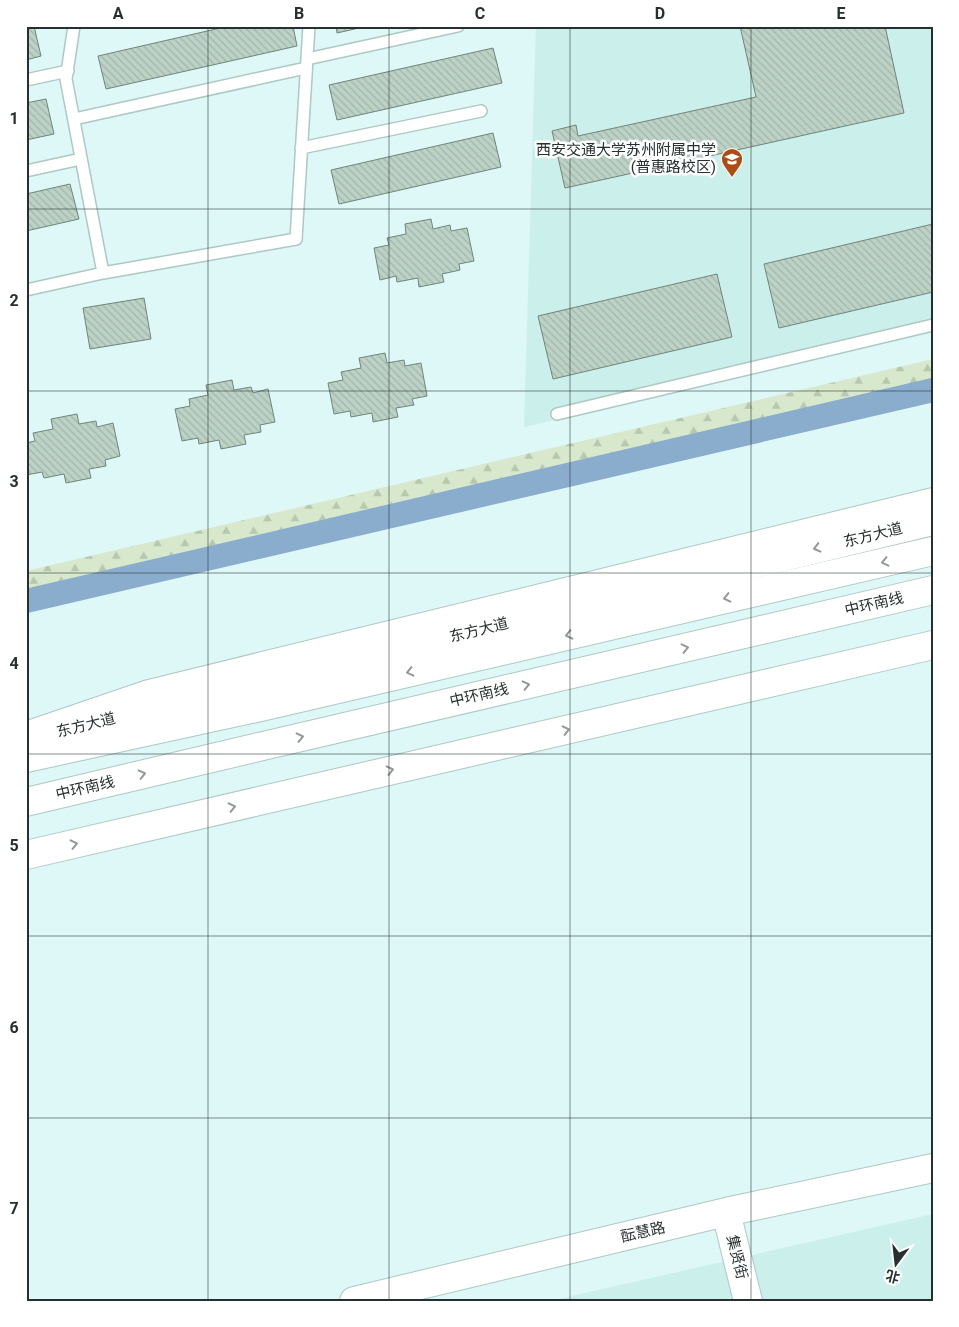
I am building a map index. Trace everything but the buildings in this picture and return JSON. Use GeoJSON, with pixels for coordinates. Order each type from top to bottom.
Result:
{"type":"FeatureCollection","features":[{"type":"Feature","properties":{"kind":"main road"},"geometry":{"type":"LineString","coordinates":[[26,738],[149,694],[933,502]]}},
{"type":"Feature","properties":{"kind":"main road","name":"东方大道"},"geometry":{"type":"LineString","coordinates":[[26,738],[933,521]]}},
{"type":"Feature","properties":{"kind":"main road"},"geometry":{"type":"LineString","coordinates":[[26,758],[256,708],[933,550]]}},
{"type":"Feature","properties":{"kind":"main road","name":"中环南线"},"geometry":{"type":"LineString","coordinates":[[26,802],[933,590]]}},
{"type":"Feature","properties":{"kind":"main road"},"geometry":{"type":"LineString","coordinates":[[26,855],[933,645]]}},
{"type":"Feature","properties":{"kind":"main road","name":"酝慧路"},"geometry":{"type":"LineString","coordinates":[[354,1301],[726,1212],[933,1168]]}},
{"type":"Feature","properties":{"kind":"main road","name":"集贤街"},"geometry":{"type":"LineString","coordinates":[[726,1212],[748,1301]]}},
{"type":"Feature","properties":{"kind":"lane"},"geometry":{"type":"LineString","coordinates":[[74,26],[66,79],[103,273]]}},
{"type":"Feature","properties":{"kind":"lane"},"geometry":{"type":"LineString","coordinates":[[26,290],[103,273],[296,240],[309,26]]}},
{"type":"Feature","properties":{"kind":"lane"},"geometry":{"type":"LineString","coordinates":[[74,119],[458,26]]}},
{"type":"Feature","properties":{"kind":"lane"},"geometry":{"type":"LineString","coordinates":[[26,80],[68,71]]}},
{"type":"Feature","properties":{"kind":"lane"},"geometry":{"type":"LineString","coordinates":[[301,148],[481,111]]}},
{"type":"Feature","properties":{"kind":"lane"},"geometry":{"type":"LineString","coordinates":[[26,171],[82,159]]}},
{"type":"Feature","properties":{"kind":"lane"},"geometry":{"type":"LineString","coordinates":[[557,414],[933,324]]}},
{"type":"Feature","properties":{"kind":"shaded area","name":"西安交通大学苏州附属中学 (普惠路校区)"},"geometry":{"type":"Polygon","coordinates":[[[536,26],[933,26],[933,331],[524,427],[536,26]]]}},
{"type":"Feature","properties":{"kind":"shaded area"},"geometry":{"type":"Polygon","coordinates":[[[933,1214],[933,1301],[550,1301],[933,1214]]]}},
{"type":"Feature","properties":{"kind":"green space"},"geometry":{"type":"Polygon","coordinates":[[[933,359],[933,380],[26,589],[26,571],[933,359]]]}},
{"type":"Feature","properties":{"kind":"waterway"},"geometry":{"type":"LineString","coordinates":[[26,601],[933,390]]}},
{"type":"Feature","properties":{"kind":"place","name":"西安交通大学苏州附属中学 (普惠路校区)"},"geometry":{"type":"Point","coordinates":[732,178]}}]}
